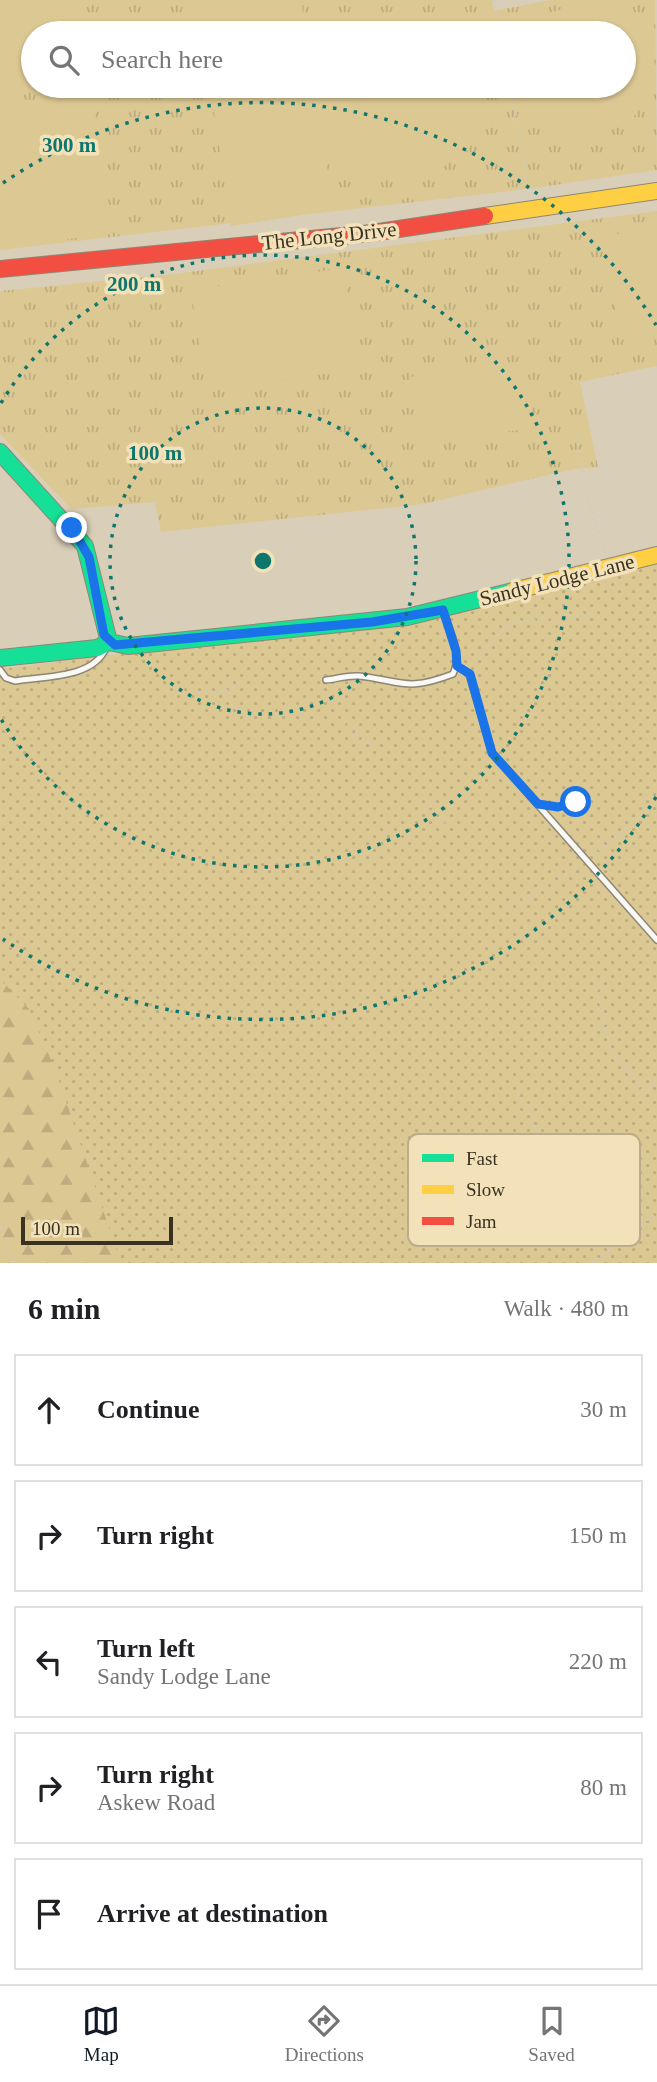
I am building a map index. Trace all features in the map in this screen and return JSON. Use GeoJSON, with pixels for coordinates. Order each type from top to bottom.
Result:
{"type":"FeatureCollection","features":[{"type":"Feature","properties":{"kind":"street","name":"The Long Drive"},"geometry":{"type":"LineString","coordinates":[[0,269],[372,233],[657,191]]}},
{"type":"Feature","properties":{"kind":"street"},"geometry":{"type":"LineString","coordinates":[[0,452],[72,528],[85,546],[104,635],[109,642]]}},
{"type":"Feature","properties":{"kind":"street","name":"Sandy Lodge Lane"},"geometry":{"type":"LineString","coordinates":[[0,659],[97,648],[109,642],[141,645],[372,622],[443,610],[657,555]]}},
{"type":"Feature","properties":{"kind":"lane"},"geometry":{"type":"LineString","coordinates":[[326,681],[360,676],[414,685],[453,674],[457,666],[456,651],[443,610]]}},
{"type":"Feature","properties":{"kind":"lane"},"geometry":{"type":"LineString","coordinates":[[0,670],[6,678],[15,681],[85,669],[100,660],[109,642]]}},
{"type":"Feature","properties":{"kind":"lane"},"geometry":{"type":"LineString","coordinates":[[457,666],[470,674],[492,753],[589,859],[657,940]]}},
{"type":"Feature","properties":{"kind":"path"},"geometry":{"type":"LineString","coordinates":[[494,0],[498,21]]}},
{"type":"Feature","properties":{"kind":"path"},"geometry":{"type":"LineString","coordinates":[[498,215],[500,208],[519,191],[526,177],[526,162],[513,98]]}},
{"type":"Feature","properties":{"kind":"path"},"geometry":{"type":"LineString","coordinates":[[576,436],[590,507],[610,566]]}},
{"type":"Feature","properties":{"kind":"path"},"geometry":{"type":"LineString","coordinates":[[483,651],[509,623],[596,613]]}},
{"type":"Feature","properties":{"kind":"path"},"geometry":{"type":"LineString","coordinates":[[198,693],[225,691],[244,682]]}},
{"type":"Feature","properties":{"kind":"path"},"geometry":{"type":"LineString","coordinates":[[339,713],[353,733],[370,744]]}},
{"type":"Feature","properties":{"kind":"path"},"geometry":{"type":"LineString","coordinates":[[538,804],[558,807],[582,799]]}},
{"type":"Feature","properties":{"kind":"path"},"geometry":{"type":"LineString","coordinates":[[430,806],[449,828]]}},
{"type":"Feature","properties":{"kind":"path"},"geometry":{"type":"LineString","coordinates":[[597,989],[610,1048],[645,1094],[657,1078]]}},
{"type":"Feature","properties":{"kind":"path"},"geometry":{"type":"LineString","coordinates":[[518,1094],[539,1134]]}},
{"type":"Feature","properties":{"kind":"path"},"geometry":{"type":"LineString","coordinates":[[640,1226],[657,1213]]}},
{"type":"Feature","properties":{"kind":"path"},"geometry":{"type":"LineString","coordinates":[[0,1227],[15,1263]]}},
{"type":"Feature","properties":{"kind":"path"},"geometry":{"type":"LineString","coordinates":[[591,1263],[613,1246]]}},
{"type":"Feature","properties":{"kind":"green space"},"geometry":{"type":"Polygon","coordinates":[[[0,0],[492,0],[494,11],[550,0],[655,0],[657,170],[527,189],[0,250],[0,0]]]}},
{"type":"Feature","properties":{"kind":"green space"},"geometry":{"type":"Polygon","coordinates":[[[0,0],[69,0],[71,21],[21,21],[21,85],[0,91],[0,0]]]}},
{"type":"Feature","properties":{"kind":"green space"},"geometry":{"type":"Polygon","coordinates":[[[197,0],[301,0],[304,21],[200,21],[197,0]]]}},
{"type":"Feature","properties":{"kind":"green space"},"geometry":{"type":"Polygon","coordinates":[[[608,4],[636,21],[534,21],[549,13],[608,4]]]}},
{"type":"Feature","properties":{"kind":"green space"},"geometry":{"type":"Polygon","coordinates":[[[636,21],[642,30],[650,57],[648,87],[637,112],[618,127],[582,136],[557,134],[545,131],[530,122],[515,98],[636,98],[636,21]]]}},
{"type":"Feature","properties":{"kind":"green space"},"geometry":{"type":"Polygon","coordinates":[[[46,98],[92,98],[113,232],[0,250],[0,105],[46,98]]]}},
{"type":"Feature","properties":{"kind":"green space"},"geometry":{"type":"Polygon","coordinates":[[[212,98],[478,98],[479,128],[469,149],[439,170],[368,180],[330,163],[326,158],[333,210],[231,226],[212,98]]]}},
{"type":"Feature","properties":{"kind":"green space"},"geometry":{"type":"Polygon","coordinates":[[[657,211],[657,366],[580,382],[598,467],[574,469],[423,504],[161,532],[155,502],[71,509],[0,434],[0,291],[174,274],[657,211]]]}},
{"type":"Feature","properties":{"kind":"green space"},"geometry":{"type":"Polygon","coordinates":[[[657,229],[657,334],[619,338],[607,235],[657,229]]]}},
{"type":"Feature","properties":{"kind":"green space"},"geometry":{"type":"Polygon","coordinates":[[[343,268],[358,369],[206,391],[191,290],[343,268]]]}},
{"type":"Feature","properties":{"kind":"green space"},"geometry":{"type":"Polygon","coordinates":[[[523,361],[532,428],[419,445],[410,377],[523,361]]]}},
{"type":"Feature","properties":{"kind":"green space"},"geometry":{"type":"Polygon","coordinates":[[[657,562],[657,1263],[32,1263],[0,1191],[0,669],[192,645],[411,625],[657,562]]]}},
{"type":"Feature","properties":{"kind":"green space"},"geometry":{"type":"Polygon","coordinates":[[[0,979],[29,1009],[55,1069],[121,1263],[0,1263],[0,979]]]}},
{"type":"Feature","properties":{"kind":"traffic: fast"},"geometry":{"type":"LineString","coordinates":[[0,452],[85,546],[109,642]]}},
{"type":"Feature","properties":{"kind":"traffic: fast"},"geometry":{"type":"LineString","coordinates":[[0,658],[97,648],[109,642],[128,646],[407,617],[513,591]]}},
{"type":"Feature","properties":{"kind":"traffic: slow"},"geometry":{"type":"LineString","coordinates":[[485,216],[657,191]]}},
{"type":"Feature","properties":{"kind":"traffic: slow"},"geometry":{"type":"LineString","coordinates":[[513,591],[657,555]]}},
{"type":"Feature","properties":{"kind":"traffic: jam"},"geometry":{"type":"LineString","coordinates":[[0,269],[372,233],[485,216]]}},
{"type":"Feature","properties":{"kind":"route"},"geometry":{"type":"LineString","coordinates":[[72,528],[85,546],[89,557],[104,635],[115,645],[128,646],[372,622],[443,610],[456,651],[457,666],[466,669],[470,674],[492,753],[538,804],[558,807],[576,802]]}}]}
